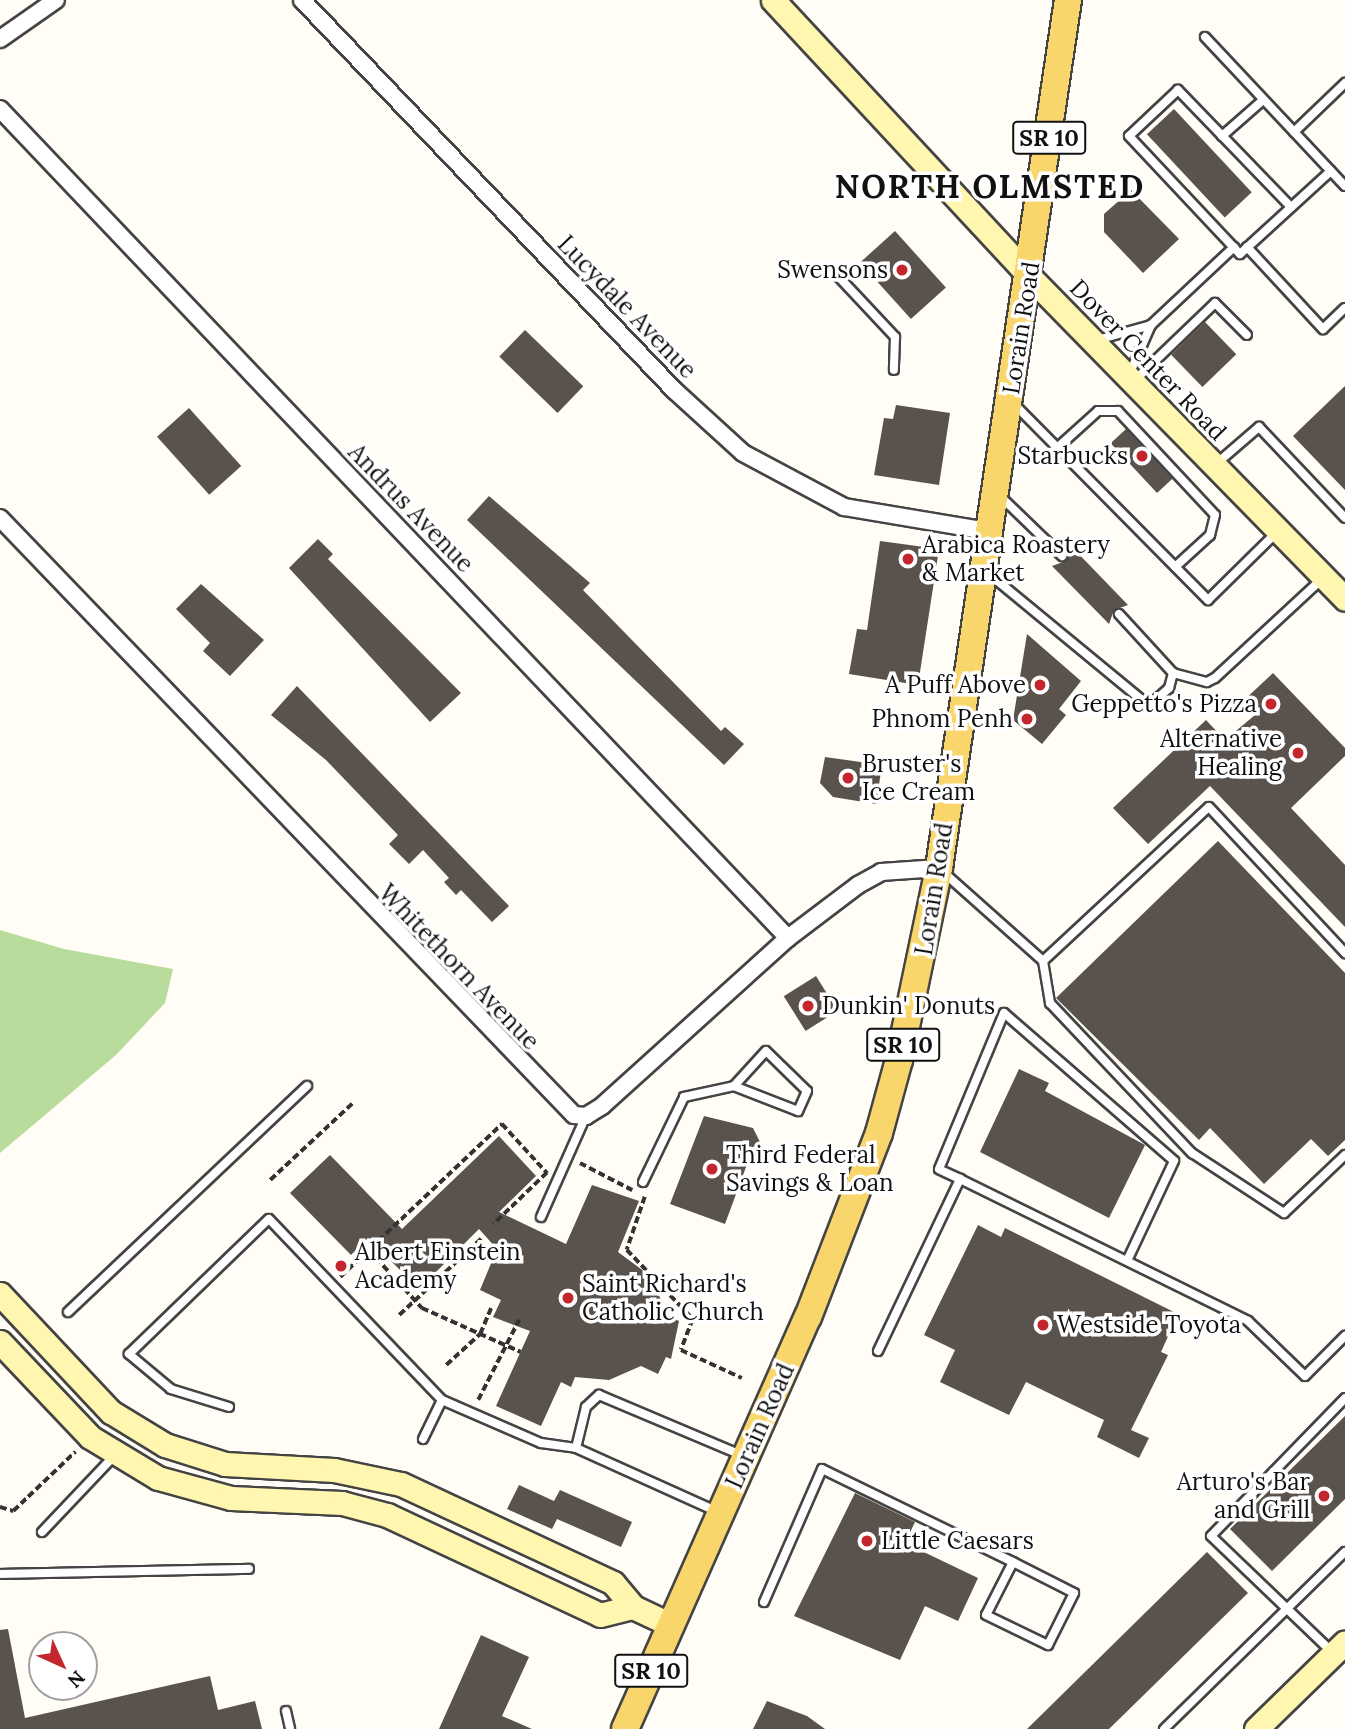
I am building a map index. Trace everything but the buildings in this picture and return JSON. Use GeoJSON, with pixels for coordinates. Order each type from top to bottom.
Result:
{"type":"FeatureCollection","features":[{"type":"Feature","properties":{"kind":"main road","name":"Lorain Road"},"geometry":{"type":"LineString","coordinates":[[625,1729],[746,1457],[879,1133],[939,868],[987,531],[1030,277],[1068,0]]}},
{"type":"Feature","properties":{"kind":"street"},"geometry":{"type":"LineString","coordinates":[[0,39],[56,0]]}},
{"type":"Feature","properties":{"kind":"street","name":"Lucydale Avenue"},"geometry":{"type":"LineString","coordinates":[[302,0],[674,390],[743,453],[844,507],[987,531]]}},
{"type":"Feature","properties":{"kind":"street","name":"Dover Center Road"},"geometry":{"type":"LineString","coordinates":[[774,0],[1030,277],[1345,599]]}},
{"type":"Feature","properties":{"kind":"street","name":"Andrus Avenue"},"geometry":{"type":"LineString","coordinates":[[0,109],[788,938]]}},
{"type":"Feature","properties":{"kind":"street","name":"Whitethorn Avenue"},"geometry":{"type":"LineString","coordinates":[[0,518],[564,1109],[586,1116]]}},
{"type":"Feature","properties":{"kind":"street"},"geometry":{"type":"LineString","coordinates":[[586,1116],[788,938],[881,872],[939,868]]}},
{"type":"Feature","properties":{"kind":"street"},"geometry":{"type":"LineString","coordinates":[[0,1294],[111,1412],[165,1445],[225,1464],[334,1470],[401,1484],[613,1583],[633,1607],[671,1625]]}},
{"type":"Feature","properties":{"kind":"street"},"geometry":{"type":"LineString","coordinates":[[0,1342],[114,1456],[176,1486],[231,1498],[342,1503],[387,1515],[600,1615],[633,1607]]}},
{"type":"Feature","properties":{"kind":"street"},"geometry":{"type":"LineString","coordinates":[[1256,1729],[1339,1647]]}},
{"type":"Feature","properties":{"kind":"lane"},"geometry":{"type":"LineString","coordinates":[[1205,37],[1345,186]]}},
{"type":"Feature","properties":{"kind":"lane"},"geometry":{"type":"LineString","coordinates":[[1294,132],[1345,83]]}},
{"type":"Feature","properties":{"kind":"lane"},"geometry":{"type":"LineString","coordinates":[[1291,207],[1178,90],[1129,136],[1240,254],[1331,171]]}},
{"type":"Feature","properties":{"kind":"lane"},"geometry":{"type":"LineString","coordinates":[[1222,136],[1263,100]]}},
{"type":"Feature","properties":{"kind":"lane"},"geometry":{"type":"LineString","coordinates":[[1130,380],[1151,326],[1234,247]]}},
{"type":"Feature","properties":{"kind":"lane"},"geometry":{"type":"LineString","coordinates":[[1247,247],[1322,329],[1345,309]]}},
{"type":"Feature","properties":{"kind":"lane"},"geometry":{"type":"LineString","coordinates":[[837,275],[895,337],[894,370]]}},
{"type":"Feature","properties":{"kind":"lane"},"geometry":{"type":"LineString","coordinates":[[1130,380],[1215,303],[1247,335]]}},
{"type":"Feature","properties":{"kind":"lane"},"geometry":{"type":"LineString","coordinates":[[1093,341],[1151,326]]}},
{"type":"Feature","properties":{"kind":"lane"},"geometry":{"type":"LineString","coordinates":[[1009,399],[1208,600],[1278,531]]}},
{"type":"Feature","properties":{"kind":"lane"},"geometry":{"type":"LineString","coordinates":[[1057,448],[1098,411],[1118,411],[1215,515],[1210,535],[1175,567]]}},
{"type":"Feature","properties":{"kind":"lane"},"geometry":{"type":"LineString","coordinates":[[1214,465],[1259,427],[1345,518]]}},
{"type":"Feature","properties":{"kind":"lane"},"geometry":{"type":"LineString","coordinates":[[994,490],[1062,556]]}},
{"type":"Feature","properties":{"kind":"lane"},"geometry":{"type":"LineString","coordinates":[[982,568],[1142,707],[1163,696],[1173,673]]}},
{"type":"Feature","properties":{"kind":"lane"},"geometry":{"type":"LineString","coordinates":[[1119,614],[1173,673],[1195,680],[1215,678],[1324,578]]}},
{"type":"Feature","properties":{"kind":"lane"},"geometry":{"type":"LineString","coordinates":[[1043,961],[1209,807],[1345,953]]}},
{"type":"Feature","properties":{"kind":"lane"},"geometry":{"type":"LineString","coordinates":[[939,868],[1043,961],[1050,1003],[1192,1153],[1284,1213],[1345,1155]]}},
{"type":"Feature","properties":{"kind":"lane"},"geometry":{"type":"LineString","coordinates":[[1127,1261],[1174,1161],[1004,1013],[939,1169],[1248,1321],[1305,1376],[1345,1336]]}},
{"type":"Feature","properties":{"kind":"lane"},"geometry":{"type":"LineString","coordinates":[[643,1182],[684,1097],[734,1086],[798,1111],[807,1091],[766,1051],[734,1086]]}},
{"type":"Feature","properties":{"kind":"lane"},"geometry":{"type":"LineString","coordinates":[[68,1312],[307,1086]]}},
{"type":"Feature","properties":{"kind":"lane"},"geometry":{"type":"LineString","coordinates":[[541,1217],[586,1116]]}},
{"type":"Feature","properties":{"kind":"lane"},"geometry":{"type":"LineString","coordinates":[[878,1351],[960,1179]]}},
{"type":"Feature","properties":{"kind":"lane"},"geometry":{"type":"LineString","coordinates":[[229,1407],[172,1389],[129,1354],[269,1219],[442,1400],[541,1443],[576,1448],[721,1513]]}},
{"type":"Feature","properties":{"kind":"lane"},"geometry":{"type":"LineString","coordinates":[[576,1448],[586,1408],[599,1395],[746,1457]]}},
{"type":"Feature","properties":{"kind":"lane"},"geometry":{"type":"LineString","coordinates":[[1339,1647],[1288,1607],[1211,1536],[1345,1398]]}},
{"type":"Feature","properties":{"kind":"lane"},"geometry":{"type":"LineString","coordinates":[[423,1439],[442,1400]]}},
{"type":"Feature","properties":{"kind":"lane"},"geometry":{"type":"LineString","coordinates":[[42,1532],[114,1456]]}},
{"type":"Feature","properties":{"kind":"lane"},"geometry":{"type":"LineString","coordinates":[[764,1602],[822,1469],[1013,1562],[1074,1593],[1048,1645],[986,1615],[1013,1562]]}},
{"type":"Feature","properties":{"kind":"lane"},"geometry":{"type":"LineString","coordinates":[[1164,1729],[1345,1552]]}},
{"type":"Feature","properties":{"kind":"lane"},"geometry":{"type":"LineString","coordinates":[[0,1574],[249,1569]]}},
{"type":"Feature","properties":{"kind":"lane"},"geometry":{"type":"LineString","coordinates":[[286,1711],[290,1729]]}},
{"type":"Feature","properties":{"kind":"path"},"geometry":{"type":"LineString","coordinates":[[270,1180],[354,1102]]}},
{"type":"Feature","properties":{"kind":"path"},"geometry":{"type":"LineString","coordinates":[[331,1285],[502,1124],[547,1173],[494,1224]]}},
{"type":"Feature","properties":{"kind":"path"},"geometry":{"type":"LineString","coordinates":[[579,1163],[649,1198],[627,1250],[693,1319],[681,1350],[742,1378]]}},
{"type":"Feature","properties":{"kind":"path"},"geometry":{"type":"LineString","coordinates":[[399,1315],[482,1238]]}},
{"type":"Feature","properties":{"kind":"path"},"geometry":{"type":"LineString","coordinates":[[369,1250],[415,1300],[521,1352]]}},
{"type":"Feature","properties":{"kind":"path"},"geometry":{"type":"LineString","coordinates":[[376,1290],[391,1275]]}},
{"type":"Feature","properties":{"kind":"path"},"geometry":{"type":"LineString","coordinates":[[446,1365],[480,1334],[491,1308]]}},
{"type":"Feature","properties":{"kind":"path"},"geometry":{"type":"LineString","coordinates":[[478,1400],[509,1347],[519,1320]]}},
{"type":"Feature","properties":{"kind":"path"},"geometry":{"type":"LineString","coordinates":[[0,1507],[13,1511],[79,1448]]}},
{"type":"Feature","properties":{"kind":"green space"},"geometry":{"type":"Polygon","coordinates":[[[0,930],[64,949],[173,969],[165,1003],[116,1055],[0,1153],[0,930]]]}},
{"type":"Feature","properties":{"kind":"place","name":"Swensons"},"geometry":{"type":"Point","coordinates":[902,270]}},
{"type":"Feature","properties":{"kind":"place","name":"Starbucks"},"geometry":{"type":"Point","coordinates":[1142,456]}},
{"type":"Feature","properties":{"kind":"place","name":"Arabica Roastery & Market"},"geometry":{"type":"Point","coordinates":[908,559]}},
{"type":"Feature","properties":{"kind":"place","name":"A Puff Above"},"geometry":{"type":"Point","coordinates":[1040,685]}},
{"type":"Feature","properties":{"kind":"place","name":"Geppetto's Pizza"},"geometry":{"type":"Point","coordinates":[1271,704]}},
{"type":"Feature","properties":{"kind":"place","name":"Phnom Penh"},"geometry":{"type":"Point","coordinates":[1027,719]}},
{"type":"Feature","properties":{"kind":"place","name":"Alternative Healing"},"geometry":{"type":"Point","coordinates":[1298,753]}},
{"type":"Feature","properties":{"kind":"place","name":"Bruster's Ice Cream"},"geometry":{"type":"Point","coordinates":[848,778]}},
{"type":"Feature","properties":{"kind":"place","name":"Dunkin' Donuts"},"geometry":{"type":"Point","coordinates":[808,1006]}},
{"type":"Feature","properties":{"kind":"place","name":"Third Federal Savings & Loan"},"geometry":{"type":"Point","coordinates":[712,1169]}},
{"type":"Feature","properties":{"kind":"place","name":"Albert Einstein Academy"},"geometry":{"type":"Point","coordinates":[341,1266]}},
{"type":"Feature","properties":{"kind":"place","name":"Saint Richard's Catholic Church"},"geometry":{"type":"Point","coordinates":[568,1298]}},
{"type":"Feature","properties":{"kind":"place","name":"Westside Toyota"},"geometry":{"type":"Point","coordinates":[1043,1325]}},
{"type":"Feature","properties":{"kind":"place","name":"Arturo's Bar and Grill"},"geometry":{"type":"Point","coordinates":[1324,1496]}},
{"type":"Feature","properties":{"kind":"place","name":"Little Caesars"},"geometry":{"type":"Point","coordinates":[867,1541]}},
{"type":"Feature","properties":{"kind":"district","name":"NORTH OLMSTED"},"geometry":{"type":"Point","coordinates":[990,187]}}]}
